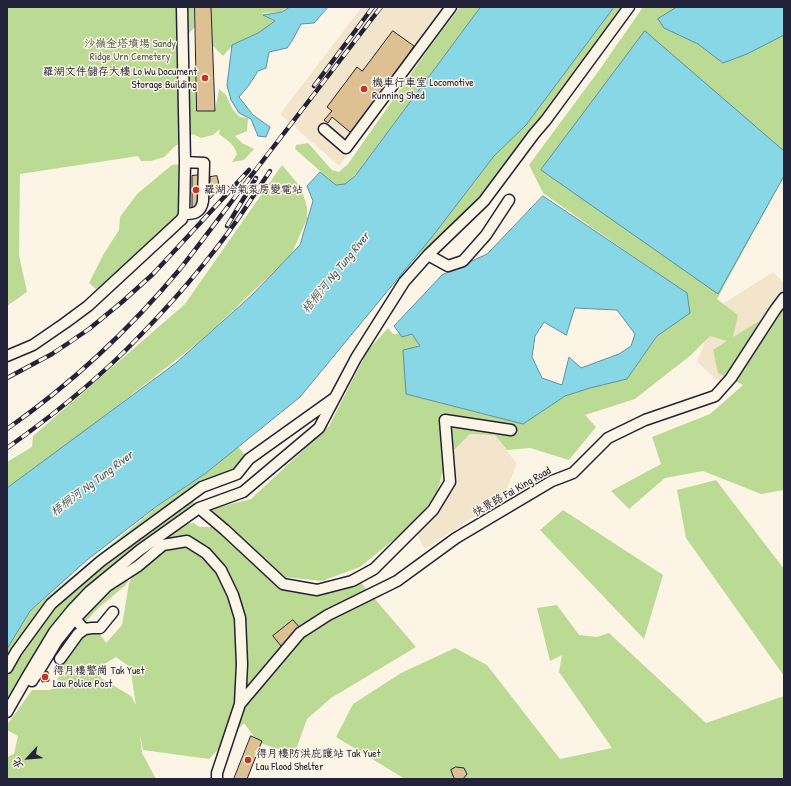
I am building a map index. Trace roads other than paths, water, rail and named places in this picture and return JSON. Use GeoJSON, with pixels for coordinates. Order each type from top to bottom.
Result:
{"type":"FeatureCollection","features":[{"type":"Feature","properties":{"kind":"street"},"geometry":{"type":"LineString","coordinates":[[7,356],[33,345],[88,306],[182,218],[184,214],[185,162],[182,7]]}},
{"type":"Feature","properties":{"kind":"street"},"geometry":{"type":"LineString","coordinates":[[324,129],[346,148],[451,7]]}},
{"type":"Feature","properties":{"kind":"street"},"geometry":{"type":"LineString","coordinates":[[7,712],[26,677],[54,632],[90,591],[140,550],[199,508],[243,492],[319,428],[356,358],[404,282],[428,255],[484,202],[629,7]]}},
{"type":"Feature","properties":{"kind":"street"},"geometry":{"type":"LineString","coordinates":[[184,214],[193,214],[202,207],[204,163],[185,162]]}},
{"type":"Feature","properties":{"kind":"street"},"geometry":{"type":"LineString","coordinates":[[428,255],[448,266],[463,261],[486,235],[509,200]]}},
{"type":"Feature","properties":{"kind":"street","name":"快景路 Fai King Road"},"geometry":{"type":"LineString","coordinates":[[240,704],[300,633],[328,615],[397,581],[456,538],[552,481],[573,473],[608,438],[645,420],[715,396],[731,378],[758,335],[784,298]]}},
{"type":"Feature","properties":{"kind":"street"},"geometry":{"type":"LineString","coordinates":[[7,668],[16,652],[51,604],[101,561],[202,487],[237,474],[249,459],[336,396]]}},
{"type":"Feature","properties":{"kind":"street"},"geometry":{"type":"LineString","coordinates":[[199,508],[282,584],[317,590],[352,581],[374,569],[433,510],[450,482],[445,420],[511,430]]}},
{"type":"Feature","properties":{"kind":"street"},"geometry":{"type":"LineString","coordinates":[[26,677],[32,681],[57,641],[76,618],[107,586],[138,566],[163,545],[187,541],[206,552],[221,570],[233,595],[240,618],[242,664],[240,704],[217,774],[217,779]]}},
{"type":"Feature","properties":{"kind":"street"},"geometry":{"type":"LineString","coordinates":[[60,659],[78,634],[85,629],[100,628],[113,612]]}},
{"type":"Feature","properties":{"kind":"street"},"geometry":{"type":"LineString","coordinates":[[76,618],[85,629]]}},
{"type":"Feature","properties":{"kind":"water"},"geometry":{"type":"Polygon","coordinates":[[[290,7],[328,7],[314,23],[301,24],[287,48],[269,52],[266,68],[258,71],[239,97],[253,115],[270,127],[266,137],[258,136],[251,119],[239,113],[231,100],[227,85],[232,45],[258,33],[275,21],[263,15],[282,12],[290,7]]]}},
{"type":"Feature","properties":{"kind":"water","name":"梧桐河 Ng Tung River"},"geometry":{"type":"Polygon","coordinates":[[[481,7],[614,7],[526,125],[494,156],[432,237],[300,397],[206,473],[157,506],[87,560],[30,611],[7,649],[7,488],[176,363],[252,295],[300,245],[313,201],[307,186],[320,172],[336,185],[345,184],[355,176],[481,7]]]}},
{"type":"Feature","properties":{"kind":"water"},"geometry":{"type":"Polygon","coordinates":[[[677,7],[784,7],[784,35],[747,54],[723,63],[698,44],[664,28],[658,19],[677,7]]]}},
{"type":"Feature","properties":{"kind":"water"},"geometry":{"type":"Polygon","coordinates":[[[645,31],[784,151],[784,176],[718,294],[541,170],[645,31]]]}},
{"type":"Feature","properties":{"kind":"water"},"geometry":{"type":"Polygon","coordinates":[[[543,196],[687,293],[690,313],[657,336],[627,379],[565,396],[523,424],[406,394],[403,350],[420,346],[412,334],[402,337],[394,326],[442,275],[487,254],[543,196]],[[575,308],[566,335],[544,322],[535,336],[532,357],[542,378],[562,385],[569,357],[581,368],[619,354],[631,346],[635,334],[617,310],[575,308]]]}},
{"type":"Feature","properties":{"kind":"railway"},"geometry":{"type":"LineString","coordinates":[[314,86],[373,7]]}},
{"type":"Feature","properties":{"kind":"railway"},"geometry":{"type":"LineString","coordinates":[[7,429],[31,412],[99,355],[161,291],[189,258],[381,7]]}},
{"type":"Feature","properties":{"kind":"railway"},"geometry":{"type":"LineString","coordinates":[[7,378],[52,354],[89,329],[122,302],[153,274],[249,170]]}},
{"type":"Feature","properties":{"kind":"railway"},"geometry":{"type":"LineString","coordinates":[[7,448],[38,426],[82,390],[124,352],[155,320],[185,287],[227,234],[270,171]]}},
{"type":"Feature","properties":{"kind":"railway"},"geometry":{"type":"LineString","coordinates":[[227,226],[256,178]]}},
{"type":"Feature","properties":{"kind":"place","name":"羅湖文件儲存大樓 Lo Wu Document Storage Building"},"geometry":{"type":"Point","coordinates":[205,78]}},
{"type":"Feature","properties":{"kind":"place","name":"機車行車室 Locomotive Running Shed"},"geometry":{"type":"Point","coordinates":[364,89]}},
{"type":"Feature","properties":{"kind":"place","name":"羅湖冷氣泵房變電站"},"geometry":{"type":"Point","coordinates":[196,190]}},
{"type":"Feature","properties":{"kind":"place","name":"得月樓警崗 Tak Yuet Lau Police Post"},"geometry":{"type":"Point","coordinates":[45,677]}},
{"type":"Feature","properties":{"kind":"place","name":"得月樓防洪庇護站 Tak Yuet Lau Flood Shelter"},"geometry":{"type":"Point","coordinates":[248,760]}},
{"type":"Feature","properties":{"kind":"park label","name":"沙嶺金塔墳場 Sandy Ridge Urn Cemetery"},"geometry":{"type":"Point","coordinates":[130,50]}}]}
